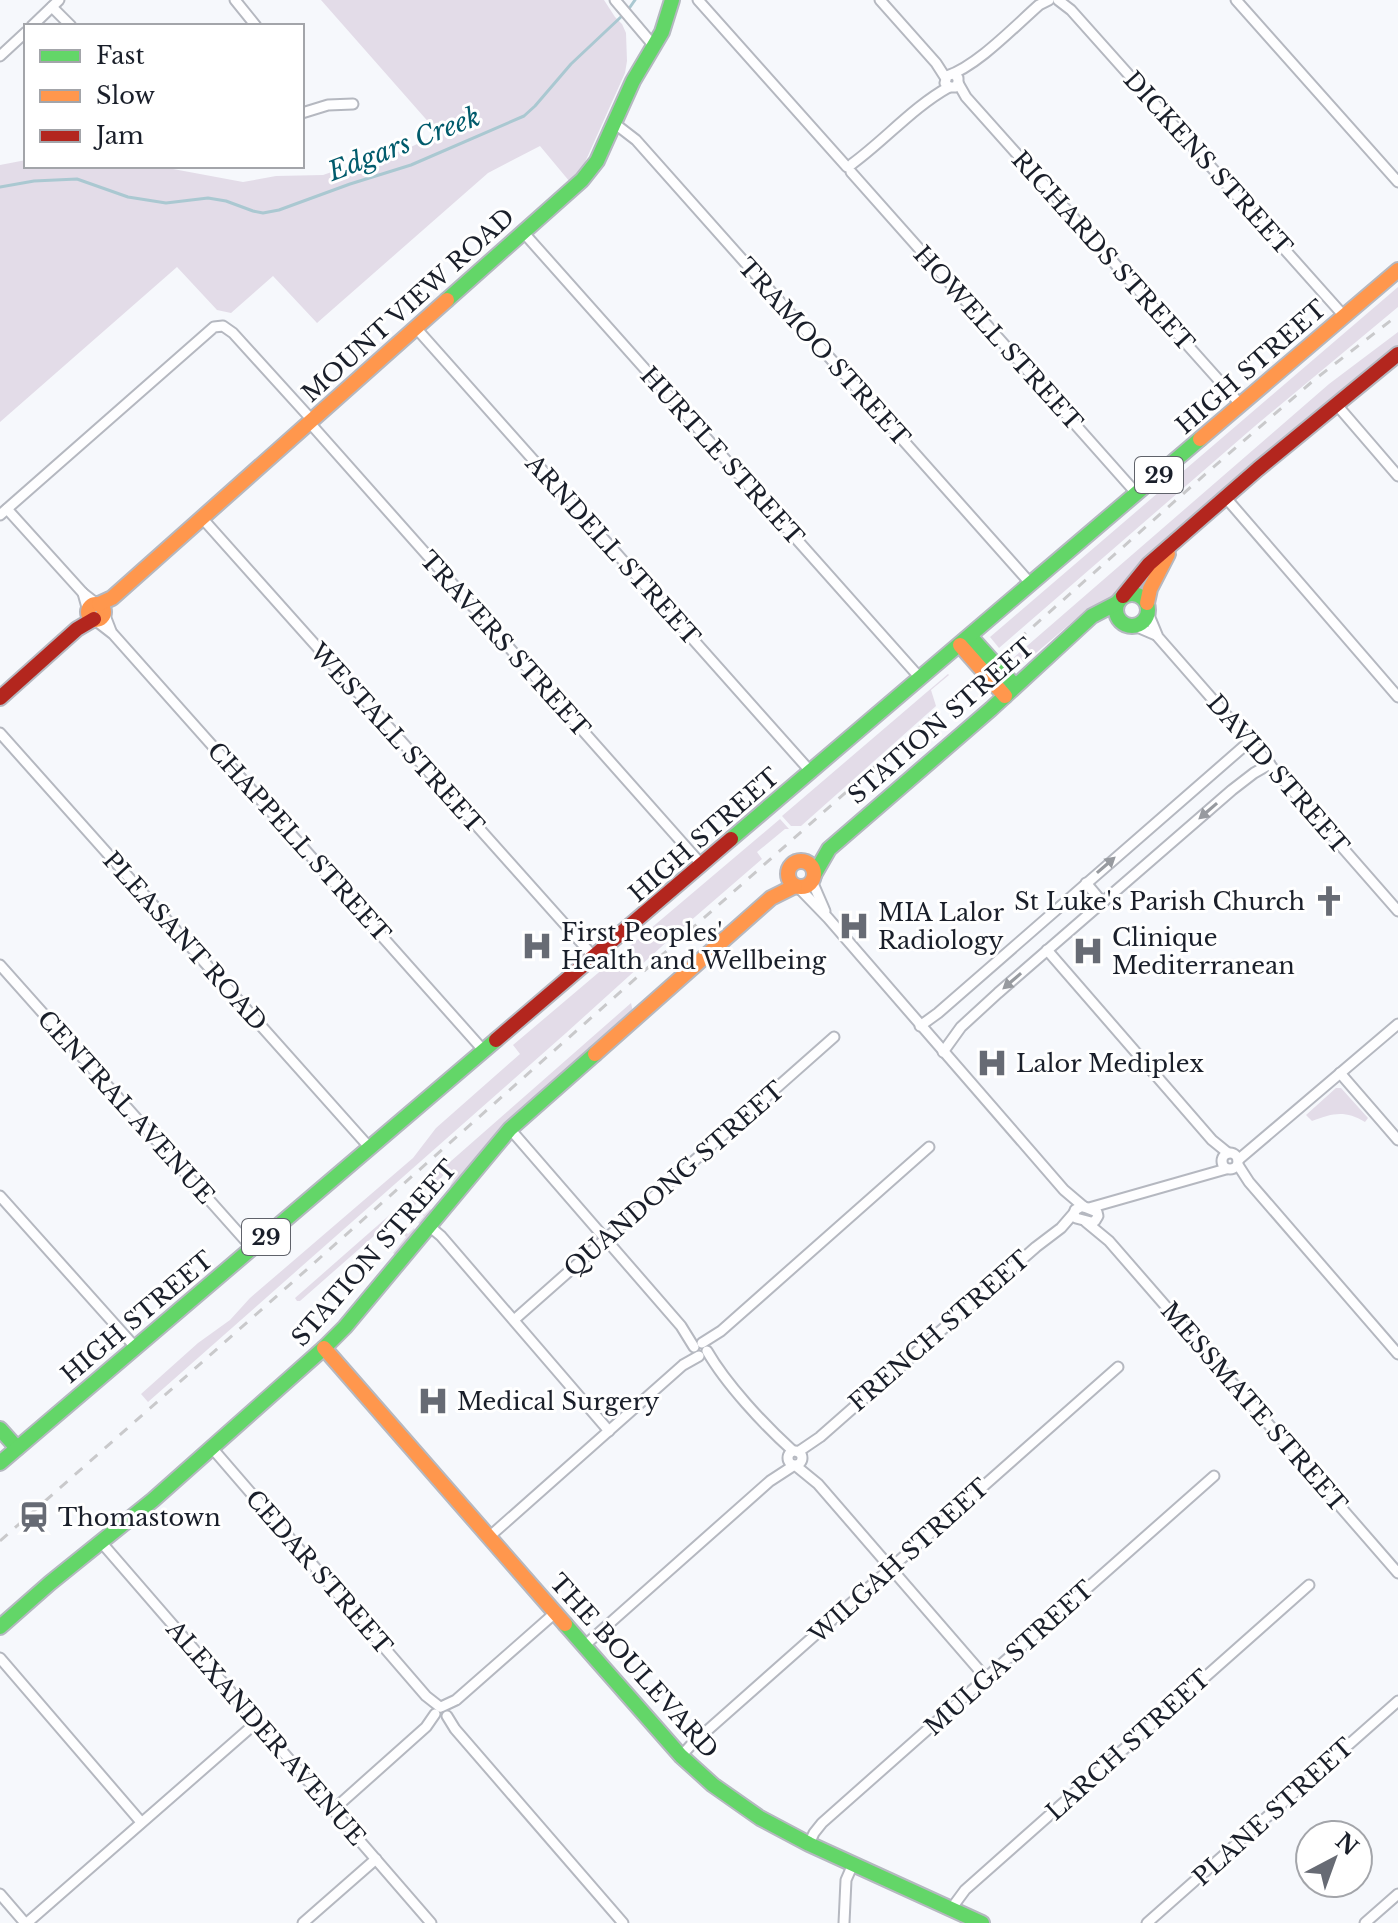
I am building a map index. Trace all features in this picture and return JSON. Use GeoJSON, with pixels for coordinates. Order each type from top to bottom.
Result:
{"type":"FeatureCollection","features":[{"type":"Feature","properties":{"kind":"street"},"geometry":{"type":"LineString","coordinates":[[235,0],[254,24]]}},
{"type":"Feature","properties":{"kind":"street","name":"MOUNT VIEW ROAD"},"geometry":{"type":"LineString","coordinates":[[0,698],[588,174],[597,161],[633,81],[662,32],[672,0]]}},
{"type":"Feature","properties":{"kind":"street","name":"HOWELL STREET"},"geometry":{"type":"LineString","coordinates":[[698,0],[837,156],[852,167],[860,182],[1137,494]]}},
{"type":"Feature","properties":{"kind":"street","name":"RICHARDS STREET"},"geometry":{"type":"LineString","coordinates":[[880,0],[1241,405]]}},
{"type":"Feature","properties":{"kind":"street","name":"DICKENS STREET"},"geometry":{"type":"LineString","coordinates":[[1058,0],[1071,10],[1344,316]]}},
{"type":"Feature","properties":{"kind":"street","name":"DICKENS STREET"},"geometry":{"type":"LineString","coordinates":[[1066,0],[1071,10]]}},
{"type":"Feature","properties":{"kind":"street"},"geometry":{"type":"LineString","coordinates":[[1236,0],[1398,182]]}},
{"type":"Feature","properties":{"kind":"street"},"geometry":{"type":"LineString","coordinates":[[852,167],[1044,2]]}},
{"type":"Feature","properties":{"kind":"street"},"geometry":{"type":"LineString","coordinates":[[34,24],[56,3],[70,24]]}},
{"type":"Feature","properties":{"kind":"street"},"geometry":{"type":"LineString","coordinates":[[617,4],[654,46]]}},
{"type":"Feature","properties":{"kind":"street"},"geometry":{"type":"LineString","coordinates":[[0,56],[24,34]]}},
{"type":"Feature","properties":{"kind":"street"},"geometry":{"type":"LineString","coordinates":[[304,112],[328,105],[353,104]]}},
{"type":"Feature","properties":{"kind":"street","name":"TRAMOO STREET"},"geometry":{"type":"LineString","coordinates":[[614,123],[636,140],[1031,584]]}},
{"type":"Feature","properties":{"kind":"street","name":"HURTLE STREET"},"geometry":{"type":"LineString","coordinates":[[523,232],[921,679]]}},
{"type":"Feature","properties":{"kind":"street","name":"HIGH STREET"},"geometry":{"type":"LineString","coordinates":[[0,1463],[1398,270]]}},
{"type":"Feature","properties":{"kind":"street","name":"TRAVERS STREET"},"geometry":{"type":"LineString","coordinates":[[4,512],[209,330],[223,326],[233,333],[702,865]]}},
{"type":"Feature","properties":{"kind":"street","name":"ARNDELL STREET"},"geometry":{"type":"LineString","coordinates":[[416,328],[811,772]]}},
{"type":"Feature","properties":{"kind":"street","name":"STATION STREET"},"geometry":{"type":"LineString","coordinates":[[771,898],[805,882],[829,849],[1082,625],[1120,599],[1142,571],[1398,354]]}},
{"type":"Feature","properties":{"kind":"street"},"geometry":{"type":"LineString","coordinates":[[1336,404],[1398,476]]}},
{"type":"Feature","properties":{"kind":"street"},"geometry":{"type":"LineString","coordinates":[[1226,498],[1398,697]]}},
{"type":"Feature","properties":{"kind":"street","name":"CHAPPELL STREET"},"geometry":{"type":"LineString","coordinates":[[4,512],[83,593],[113,634],[484,1051]]}},
{"type":"Feature","properties":{"kind":"street","name":"WESTALL STREET"},"geometry":{"type":"LineString","coordinates":[[202,518],[594,957]]}},
{"type":"Feature","properties":{"kind":"street","name":"STATION STREET"},"geometry":{"type":"LineString","coordinates":[[1148,608],[1150,589],[1172,547]]}},
{"type":"Feature","properties":{"kind":"street"},"geometry":{"type":"LineString","coordinates":[[1082,625],[1104,619],[1135,626],[1144,621],[1148,608],[1144,598],[1134,593],[1120,599],[1116,612],[1120,621]]}},
{"type":"Feature","properties":{"kind":"street","name":"DAVID STREET"},"geometry":{"type":"LineString","coordinates":[[1148,608],[1158,637],[1398,911]]}},
{"type":"Feature","properties":{"kind":"street","name":"DAVID STREET"},"geometry":{"type":"LineString","coordinates":[[1135,626],[1158,637]]}},
{"type":"Feature","properties":{"kind":"street"},"geometry":{"type":"LineString","coordinates":[[965,640],[1010,691]]}},
{"type":"Feature","properties":{"kind":"street","name":"PLEASANT ROAD"},"geometry":{"type":"LineString","coordinates":[[0,733],[370,1148]]}},
{"type":"Feature","properties":{"kind":"street"},"geometry":{"type":"LineString","coordinates":[[920,1026],[1250,741]]}},
{"type":"Feature","properties":{"kind":"street"},"geometry":{"type":"LineString","coordinates":[[943,1052],[961,1027],[1047,950],[1232,790],[1270,764]]}},
{"type":"Feature","properties":{"kind":"street","name":"STATION STREET"},"geometry":{"type":"LineString","coordinates":[[803,861],[829,849]]}},
{"type":"Feature","properties":{"kind":"street"},"geometry":{"type":"LineString","coordinates":[[803,861],[813,868],[805,882],[789,880],[788,872],[793,863],[803,861]]}},
{"type":"Feature","properties":{"kind":"street","name":"STATION STREET"},"geometry":{"type":"LineString","coordinates":[[0,1627],[139,1512],[324,1348],[353,1318],[510,1129],[771,898],[788,872]]}},
{"type":"Feature","properties":{"kind":"street","name":"MESSMATE STREET"},"geometry":{"type":"LineString","coordinates":[[805,882],[828,918],[920,1026],[1398,1573]]}},
{"type":"Feature","properties":{"kind":"street","name":"MESSMATE STREET"},"geometry":{"type":"LineString","coordinates":[[805,882],[828,918]]}},
{"type":"Feature","properties":{"kind":"street"},"geometry":{"type":"LineString","coordinates":[[1086,883],[1103,903]]}},
{"type":"Feature","properties":{"kind":"street"},"geometry":{"type":"LineString","coordinates":[[1047,950],[1398,1354]]}},
{"type":"Feature","properties":{"kind":"street","name":"CENTRAL AVENUE"},"geometry":{"type":"LineString","coordinates":[[0,965],[252,1248]]}},
{"type":"Feature","properties":{"kind":"street"},"geometry":{"type":"LineString","coordinates":[[1085,1214],[1116,1200],[1196,1176],[1230,1161],[1256,1145],[1398,1024]]}},
{"type":"Feature","properties":{"kind":"street","name":"QUANDONG STREET"},"geometry":{"type":"LineString","coordinates":[[514,1320],[834,1037]]}},
{"type":"Feature","properties":{"kind":"street"},"geometry":{"type":"LineString","coordinates":[[1340,1073],[1398,1140]]}},
{"type":"Feature","properties":{"kind":"street"},"geometry":{"type":"LineString","coordinates":[[510,1129],[986,1678]]}},
{"type":"Feature","properties":{"kind":"street"},"geometry":{"type":"LineString","coordinates":[[489,1537],[929,1147]]}},
{"type":"Feature","properties":{"kind":"street"},"geometry":{"type":"LineString","coordinates":[[0,1196],[136,1348]]}},
{"type":"Feature","properties":{"kind":"street","name":"FRENCH STREET"},"geometry":{"type":"LineString","coordinates":[[584,1646],[1024,1257],[1085,1214]]}},
{"type":"Feature","properties":{"kind":"street"},"geometry":{"type":"LineString","coordinates":[[429,1226],[441,1236],[609,1431]]}},
{"type":"Feature","properties":{"kind":"street","name":"THE BOULEVARD"},"geometry":{"type":"LineString","coordinates":[[324,1348],[681,1756],[713,1785],[742,1806],[809,1844],[982,1923]]}},
{"type":"Feature","properties":{"kind":"street","name":"WILGAH STREET"},"geometry":{"type":"LineString","coordinates":[[681,1756],[1118,1367]]}},
{"type":"Feature","properties":{"kind":"street"},"geometry":{"type":"LineString","coordinates":[[0,1429],[17,1448]]}},
{"type":"Feature","properties":{"kind":"street","name":"CEDAR STREET"},"geometry":{"type":"LineString","coordinates":[[212,1448],[623,1923]]}},
{"type":"Feature","properties":{"kind":"street","name":"MULGA STREET"},"geometry":{"type":"LineString","coordinates":[[809,1844],[822,1823],[1214,1476]]}},
{"type":"Feature","properties":{"kind":"street","name":"ALEXANDER AVENUE"},"geometry":{"type":"LineString","coordinates":[[101,1542],[431,1923]]}},
{"type":"Feature","properties":{"kind":"street","name":"LARCH STREET"},"geometry":{"type":"LineString","coordinates":[[951,1909],[965,1890],[1309,1585]]}},
{"type":"Feature","properties":{"kind":"street"},"geometry":{"type":"LineString","coordinates":[[333,1810],[555,1613]]}},
{"type":"Feature","properties":{"kind":"street"},"geometry":{"type":"LineString","coordinates":[[0,1658],[141,1822]]}},
{"type":"Feature","properties":{"kind":"street","name":"PLANE STREET"},"geometry":{"type":"LineString","coordinates":[[1147,1923],[1398,1701]]}},
{"type":"Feature","properties":{"kind":"street"},"geometry":{"type":"LineString","coordinates":[[0,1894],[26,1923],[257,1722]]}},
{"type":"Feature","properties":{"kind":"street"},"geometry":{"type":"LineString","coordinates":[[303,1923],[376,1859]]}},
{"type":"Feature","properties":{"kind":"street"},"geometry":{"type":"LineString","coordinates":[[844,1923],[845,1889],[853,1864]]}},
{"type":"Feature","properties":{"kind":"street"},"geometry":{"type":"LineString","coordinates":[[1365,1923],[1398,1894]]}},
{"type":"Feature","properties":{"kind":"shaded area"},"geometry":{"type":"Polygon","coordinates":[[[321,0],[604,0],[622,24],[626,33],[625,73],[582,169],[570,182],[540,146],[488,173],[317,323],[273,276],[231,313],[217,310],[177,267],[0,422],[0,165],[24,160],[24,168],[168,168],[243,182],[276,176],[323,175],[402,151],[439,134],[321,0]]]}},
{"type":"Feature","properties":{"kind":"shaded area"},"geometry":{"type":"Polygon","coordinates":[[[1398,287],[1398,307],[1255,426],[999,648],[990,637],[1398,287]]]}},
{"type":"Feature","properties":{"kind":"shaded area"},"geometry":{"type":"Polygon","coordinates":[[[1398,332],[1398,346],[1209,505],[1206,503],[1153,550],[1146,562],[1111,599],[1087,613],[1085,611],[1018,666],[1012,659],[1329,384],[1398,332]]]}},
{"type":"Feature","properties":{"kind":"shaded area"},"geometry":{"type":"Polygon","coordinates":[[[948,674],[931,690],[936,706],[801,826],[791,826],[782,816],[948,674]]]}},
{"type":"Feature","properties":{"kind":"shaded area"},"geometry":{"type":"Polygon","coordinates":[[[780,819],[789,829],[757,852],[762,859],[148,1402],[141,1394],[198,1343],[230,1320],[250,1298],[413,1158],[436,1128],[520,1054],[513,1045],[780,819]]]}},
{"type":"Feature","properties":{"kind":"shaded area"},"geometry":{"type":"Polygon","coordinates":[[[631,1003],[633,1012],[453,1188],[450,1186],[454,1179],[446,1172],[431,1190],[428,1188],[416,1198],[419,1201],[414,1206],[424,1215],[430,1209],[433,1212],[422,1225],[418,1223],[424,1216],[410,1205],[392,1219],[408,1234],[414,1228],[416,1232],[397,1256],[393,1253],[406,1237],[391,1221],[297,1301],[295,1298],[631,1003]]]}},
{"type":"Feature","properties":{"kind":"shaded area"},"geometry":{"type":"Polygon","coordinates":[[[1336,1088],[1341,1088],[1368,1118],[1365,1122],[1345,1114],[1312,1121],[1306,1115],[1336,1088]]]}},
{"type":"Feature","properties":{"kind":"waterway","name":"Edgars Creek"},"geometry":{"type":"LineString","coordinates":[[628,10],[635,0]]}},
{"type":"Feature","properties":{"kind":"waterway","name":"Edgars Creek"},"geometry":{"type":"LineString","coordinates":[[0,187],[34,181],[77,179],[128,197],[166,203],[208,198],[263,213],[279,210],[411,165],[524,116],[571,64],[623,15]]}},
{"type":"Feature","properties":{"kind":"railway"},"geometry":{"type":"LineString","coordinates":[[0,1541],[1210,470],[1314,380],[1398,315]]}},
{"type":"Feature","properties":{"kind":"traffic: fast"},"geometry":{"type":"LineString","coordinates":[[447,300],[582,180],[597,161],[633,81],[662,32],[672,0]]}},
{"type":"Feature","properties":{"kind":"traffic: fast"},"geometry":{"type":"LineString","coordinates":[[731,839],[1200,439]]}},
{"type":"Feature","properties":{"kind":"traffic: fast"},"geometry":{"type":"LineString","coordinates":[[1132,594],[1144,598],[1148,610],[1144,622],[1132,626],[1120,622],[1116,610],[1120,598],[1132,594]]}},
{"type":"Feature","properties":{"kind":"traffic: fast"},"geometry":{"type":"LineString","coordinates":[[814,875],[829,849],[991,709],[1092,616],[1117,603]]}},
{"type":"Feature","properties":{"kind":"traffic: fast"},"geometry":{"type":"LineString","coordinates":[[970,636],[1015,686]]}},
{"type":"Feature","properties":{"kind":"traffic: fast"},"geometry":{"type":"LineString","coordinates":[[0,1463],[496,1040]]}},
{"type":"Feature","properties":{"kind":"traffic: fast"},"geometry":{"type":"LineString","coordinates":[[0,1627],[153,1500],[324,1348],[345,1327],[510,1129],[595,1054]]}},
{"type":"Feature","properties":{"kind":"traffic: fast"},"geometry":{"type":"LineString","coordinates":[[0,1429],[17,1448]]}},
{"type":"Feature","properties":{"kind":"traffic: fast"},"geometry":{"type":"LineString","coordinates":[[565,1624],[681,1756],[713,1785],[760,1818],[809,1844],[982,1923]]}},
{"type":"Feature","properties":{"kind":"traffic: slow"},"geometry":{"type":"LineString","coordinates":[[1200,439],[1398,270]]}},
{"type":"Feature","properties":{"kind":"traffic: slow"},"geometry":{"type":"LineString","coordinates":[[99,604],[112,598],[447,300]]}},
{"type":"Feature","properties":{"kind":"traffic: slow"},"geometry":{"type":"LineString","coordinates":[[1147,603],[1150,589],[1168,554]]}},
{"type":"Feature","properties":{"kind":"traffic: slow"},"geometry":{"type":"LineString","coordinates":[[96,604],[102,606],[104,612],[102,618],[96,620],[90,618],[88,612],[90,606],[96,604]]}},
{"type":"Feature","properties":{"kind":"traffic: slow"},"geometry":{"type":"LineString","coordinates":[[960,645],[1005,696]]}},
{"type":"Feature","properties":{"kind":"traffic: slow"},"geometry":{"type":"LineString","coordinates":[[801,861],[810,865],[814,874],[810,883],[801,887],[792,883],[788,874],[792,865],[801,861]]}},
{"type":"Feature","properties":{"kind":"traffic: slow"},"geometry":{"type":"LineString","coordinates":[[595,1054],[771,898],[795,886]]}},
{"type":"Feature","properties":{"kind":"traffic: slow"},"geometry":{"type":"LineString","coordinates":[[324,1348],[565,1624]]}},
{"type":"Feature","properties":{"kind":"traffic: jam"},"geometry":{"type":"LineString","coordinates":[[1123,596],[1149,564],[1398,354]]}},
{"type":"Feature","properties":{"kind":"traffic: jam"},"geometry":{"type":"LineString","coordinates":[[0,698],[77,629],[94,619]]}},
{"type":"Feature","properties":{"kind":"traffic: jam"},"geometry":{"type":"LineString","coordinates":[[496,1040],[731,839]]}},
{"type":"Feature","properties":{"kind":"place","name":"St Luke's Parish Church"},"geometry":{"type":"Point","coordinates":[1329,901]}},
{"type":"Feature","properties":{"kind":"place","name":"MIA Lalor Radiology"},"geometry":{"type":"Point","coordinates":[854,926]}},
{"type":"Feature","properties":{"kind":"place","name":"First Peoples' Health and Wellbeing"},"geometry":{"type":"Point","coordinates":[537,946]}},
{"type":"Feature","properties":{"kind":"place","name":"Clinique Mediterranean"},"geometry":{"type":"Point","coordinates":[1088,951]}},
{"type":"Feature","properties":{"kind":"place","name":"Lalor Mediplex"},"geometry":{"type":"Point","coordinates":[992,1063]}},
{"type":"Feature","properties":{"kind":"place","name":"Medical Surgery"},"geometry":{"type":"Point","coordinates":[433,1401]}},
{"type":"Feature","properties":{"kind":"place","name":"Thomastown"},"geometry":{"type":"Point","coordinates":[34,1517]}}]}
